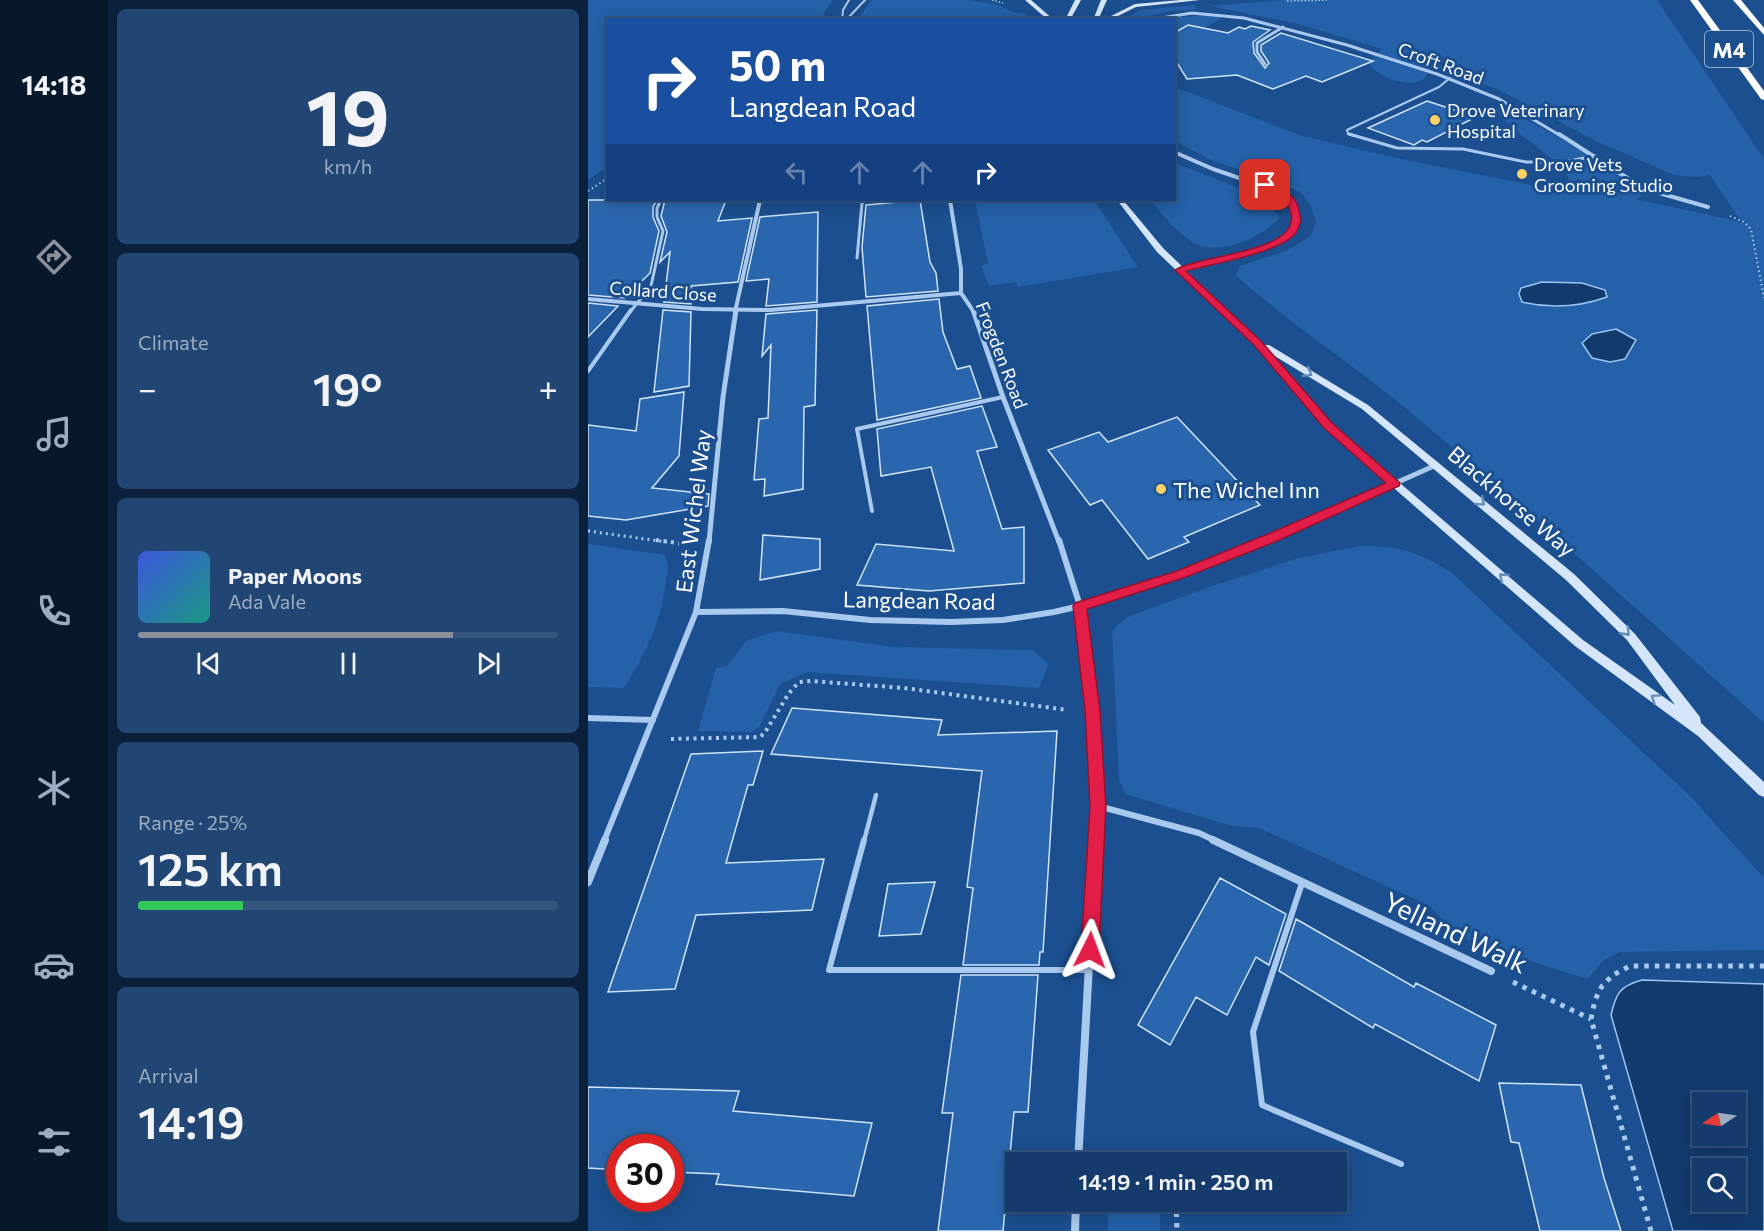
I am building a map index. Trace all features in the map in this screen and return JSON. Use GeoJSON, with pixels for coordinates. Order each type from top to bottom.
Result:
{"type":"FeatureCollection","features":[{"type":"Feature","properties":{"kind":"highway","name":"M4"},"geometry":{"type":"LineString","coordinates":[[1694,0],[1764,97]]}},
{"type":"Feature","properties":{"kind":"highway","name":"M4"},"geometry":{"type":"LineString","coordinates":[[1737,0],[1764,33]]}},
{"type":"Feature","properties":{"kind":"main road"},"geometry":{"type":"LineString","coordinates":[[1028,0],[1050,18]]}},
{"type":"Feature","properties":{"kind":"main road"},"geometry":{"type":"LineString","coordinates":[[1068,18],[1078,0]]}},
{"type":"Feature","properties":{"kind":"main road"},"geometry":{"type":"LineString","coordinates":[[1096,18],[1104,0]]}},
{"type":"Feature","properties":{"kind":"main road"},"geometry":{"type":"LineString","coordinates":[[1109,18],[1133,6],[1197,0]]}},
{"type":"Feature","properties":{"kind":"main road","name":"Blackhorse Way"},"geometry":{"type":"LineString","coordinates":[[1121,201],[1139,226],[1180,270],[1258,343],[1328,426],[1579,643],[1703,732],[1764,791]]}},
{"type":"Feature","properties":{"kind":"main road","name":"Blackhorse Way"},"geometry":{"type":"LineString","coordinates":[[1258,343],[1365,407],[1545,556],[1609,614],[1645,654],[1703,732]]}},
{"type":"Feature","properties":{"kind":"street","name":"Croft Road"},"geometry":{"type":"LineString","coordinates":[[1158,18],[1175,14],[1202,13],[1244,18],[1283,27],[1450,78],[1499,99],[1595,156],[1632,181],[1708,207]]}},
{"type":"Feature","properties":{"kind":"street"},"geometry":{"type":"LineString","coordinates":[[1265,64],[1257,52],[1257,43],[1283,27]]}},
{"type":"Feature","properties":{"kind":"street"},"geometry":{"type":"LineString","coordinates":[[1176,153],[1280,192],[1293,203],[1297,215],[1296,227],[1279,241],[1254,251],[1180,270]]}},
{"type":"Feature","properties":{"kind":"street","name":"East Wichel Way"},"geometry":{"type":"LineString","coordinates":[[588,882],[696,612],[709,547],[721,422],[736,310],[748,244],[760,201]]}},
{"type":"Feature","properties":{"kind":"street"},"geometry":{"type":"LineString","coordinates":[[950,201],[963,276],[961,293]]}},
{"type":"Feature","properties":{"kind":"street","name":"Frogden Road"},"geometry":{"type":"LineString","coordinates":[[736,310],[828,307],[961,293],[972,307],[984,336],[1003,397],[1038,483],[1080,606],[1093,711],[1098,806],[1079,1152]]}},
{"type":"Feature","properties":{"kind":"street","name":"Collard Close"},"geometry":{"type":"LineString","coordinates":[[588,299],[736,310]]}},
{"type":"Feature","properties":{"kind":"street","name":"Langdean Road"},"geometry":{"type":"LineString","coordinates":[[696,612],[783,610],[870,620],[951,622],[1024,617],[1080,606],[1166,580],[1273,538],[1436,465]]}},
{"type":"Feature","properties":{"kind":"street"},"geometry":{"type":"LineString","coordinates":[[588,718],[653,720]]}},
{"type":"Feature","properties":{"kind":"street","name":"Yelland Walk"},"geometry":{"type":"LineString","coordinates":[[1098,806],[1199,832],[1491,971]]}},
{"type":"Feature","properties":{"kind":"street"},"geometry":{"type":"LineString","coordinates":[[1075,1231],[1076,1212]]}},
{"type":"Feature","properties":{"kind":"lane"},"geometry":{"type":"LineString","coordinates":[[844,18],[843,10],[849,0]]}},
{"type":"Feature","properties":{"kind":"lane"},"geometry":{"type":"LineString","coordinates":[[846,18],[865,0]]}},
{"type":"Feature","properties":{"kind":"lane"},"geometry":{"type":"LineString","coordinates":[[1450,78],[1438,87],[1347,130],[1348,134],[1397,148],[1463,149],[1526,162],[1556,163],[1595,156]]}},
{"type":"Feature","properties":{"kind":"lane"},"geometry":{"type":"LineString","coordinates":[[588,371],[636,303],[651,286],[663,231],[657,217],[657,208],[660,201]]}},
{"type":"Feature","properties":{"kind":"lane"},"geometry":{"type":"LineString","coordinates":[[857,258],[862,203],[865,201]]}},
{"type":"Feature","properties":{"kind":"lane"},"geometry":{"type":"LineString","coordinates":[[872,512],[857,429],[1003,397]]}},
{"type":"Feature","properties":{"kind":"lane"},"geometry":{"type":"LineString","coordinates":[[876,795],[829,970],[1089,970]]}},
{"type":"Feature","properties":{"kind":"lane"},"geometry":{"type":"LineString","coordinates":[[1302,883],[1253,1032],[1262,1105],[1401,1164]]}},
{"type":"Feature","properties":{"kind":"path"},"geometry":{"type":"LineString","coordinates":[[588,190],[606,179]]}},
{"type":"Feature","properties":{"kind":"path"},"geometry":{"type":"LineString","coordinates":[[1708,207],[1741,221],[1750,228],[1764,298]]}},
{"type":"Feature","properties":{"kind":"path"},"geometry":{"type":"LineString","coordinates":[[588,531],[709,547]]}},
{"type":"Feature","properties":{"kind":"path"},"geometry":{"type":"LineString","coordinates":[[644,740],[759,737],[764,734],[789,693],[800,682],[810,681],[904,688],[1049,710],[1093,711]]}},
{"type":"Feature","properties":{"kind":"path"},"geometry":{"type":"LineString","coordinates":[[1651,1231],[1591,1018],[1595,996],[1613,974],[1630,966],[1764,966]]}},
{"type":"Feature","properties":{"kind":"path","name":"Yelland Walk"},"geometry":{"type":"LineString","coordinates":[[1491,971],[1591,1018]]}},
{"type":"Feature","properties":{"kind":"path"},"geometry":{"type":"LineString","coordinates":[[1176,1212],[1177,1231]]}},
{"type":"Feature","properties":{"kind":"shaded area"},"geometry":{"type":"Polygon","coordinates":[[[588,0],[833,0],[822,18],[606,18],[606,168],[588,180],[588,0]]]}},
{"type":"Feature","properties":{"kind":"shaded area"},"geometry":{"type":"Polygon","coordinates":[[[872,0],[966,0],[998,5],[1015,13],[1025,13],[1028,18],[859,18],[872,0]]]}},
{"type":"Feature","properties":{"kind":"shaded area"},"geometry":{"type":"Polygon","coordinates":[[[1285,0],[1657,0],[1764,159],[1764,723],[1440,437],[1236,275],[1240,266],[1286,251],[1311,236],[1316,223],[1310,204],[1300,192],[1281,183],[1213,161],[1176,142],[1176,87],[1302,136],[1401,159],[1566,192],[1568,177],[1565,169],[1515,130],[1493,109],[1501,106],[1638,181],[1645,190],[1644,195],[1635,199],[1746,223],[1736,214],[1710,175],[1697,177],[1674,175],[1598,142],[1499,90],[1432,65],[1425,78],[1419,81],[1412,83],[1396,81],[1370,66],[1374,56],[1382,49],[1295,23],[1209,6],[1285,0]]]}},
{"type":"Feature","properties":{"kind":"shaded area"},"geometry":{"type":"Polygon","coordinates":[[[1195,5],[1196,9],[1127,18],[1140,10],[1195,5]]]}},
{"type":"Feature","properties":{"kind":"shaded area"},"geometry":{"type":"Polygon","coordinates":[[[1202,15],[1218,16],[1220,19],[1191,36],[1176,33],[1176,18],[1202,15]]]}},
{"type":"Feature","properties":{"kind":"shaded area"},"geometry":{"type":"Polygon","coordinates":[[[1176,163],[1267,199],[1280,218],[1252,238],[1216,248],[1194,243],[1152,201],[1176,201],[1176,163]]]}},
{"type":"Feature","properties":{"kind":"shaded area"},"geometry":{"type":"Polygon","coordinates":[[[975,201],[1095,201],[1138,267],[1018,287],[1016,282],[989,286],[981,266],[988,263],[975,201]]]}},
{"type":"Feature","properties":{"kind":"shaded area"},"geometry":{"type":"Polygon","coordinates":[[[1542,282],[1582,283],[1605,290],[1607,297],[1565,306],[1544,306],[1522,302],[1519,294],[1521,288],[1542,282]]]}},
{"type":"Feature","properties":{"kind":"shaded area"},"geometry":{"type":"Polygon","coordinates":[[[1616,329],[1636,340],[1625,359],[1610,362],[1592,358],[1582,343],[1592,334],[1616,329]]]}},
{"type":"Feature","properties":{"kind":"shaded area"},"geometry":{"type":"Polygon","coordinates":[[[588,544],[665,555],[667,559],[667,575],[655,628],[624,688],[588,687],[588,544]]]}},
{"type":"Feature","properties":{"kind":"shaded area"},"geometry":{"type":"Polygon","coordinates":[[[1359,546],[1386,547],[1407,551],[1451,572],[1692,798],[1764,878],[1764,950],[1620,952],[1604,960],[1587,979],[1471,942],[1430,906],[1259,828],[1232,826],[1125,794],[1119,779],[1112,632],[1117,625],[1130,616],[1209,587],[1299,558],[1359,546]]]}},
{"type":"Feature","properties":{"kind":"shaded area"},"geometry":{"type":"Polygon","coordinates":[[[776,631],[894,647],[1033,650],[1048,664],[1039,688],[807,672],[780,684],[760,726],[752,732],[698,731],[716,668],[727,666],[746,641],[776,631]]]}},
{"type":"Feature","properties":{"kind":"shaded area"},"geometry":{"type":"Polygon","coordinates":[[[1642,980],[1764,984],[1764,1231],[1673,1231],[1611,1015],[1620,991],[1642,980]]]}},
{"type":"Feature","properties":{"kind":"shaded area"},"geometry":{"type":"Polygon","coordinates":[[[1109,1212],[1160,1212],[1160,1231],[1108,1231],[1109,1212]]]}},
{"type":"Feature","properties":{"kind":"building"},"geometry":{"type":"Polygon","coordinates":[[[1188,25],[1228,33],[1239,27],[1245,29],[1251,26],[1270,30],[1253,42],[1254,53],[1265,68],[1269,63],[1261,51],[1261,45],[1281,33],[1373,61],[1322,82],[1306,76],[1273,89],[1237,75],[1187,79],[1176,61],[1176,32],[1188,25]]]}},
{"type":"Feature","properties":{"kind":"building","name":"Drove Veterinary Hospital"},"geometry":{"type":"Polygon","coordinates":[[[1427,101],[1476,117],[1427,142],[1422,140],[1414,145],[1368,128],[1427,101]]]}},
{"type":"Feature","properties":{"kind":"building"},"geometry":{"type":"Polygon","coordinates":[[[588,200],[656,201],[653,207],[653,217],[659,231],[650,273],[625,298],[588,295],[588,200]]]}},
{"type":"Feature","properties":{"kind":"building"},"geometry":{"type":"Polygon","coordinates":[[[665,201],[726,201],[718,221],[752,218],[738,282],[691,286],[691,304],[664,302],[670,252],[660,262],[667,232],[661,216],[665,201]]]}},
{"type":"Feature","properties":{"kind":"building"},"geometry":{"type":"Polygon","coordinates":[[[920,201],[930,262],[936,273],[938,291],[866,297],[862,247],[866,205],[920,201]]]}},
{"type":"Feature","properties":{"kind":"building"},"geometry":{"type":"Polygon","coordinates":[[[818,212],[817,302],[766,306],[769,279],[746,281],[760,217],[818,212]]]}},
{"type":"Feature","properties":{"kind":"building"},"geometry":{"type":"Polygon","coordinates":[[[939,299],[943,332],[957,369],[970,366],[981,398],[877,420],[867,306],[939,299]]]}},
{"type":"Feature","properties":{"kind":"building"},"geometry":{"type":"Polygon","coordinates":[[[588,303],[618,306],[588,337],[588,303]]]}},
{"type":"Feature","properties":{"kind":"building"},"geometry":{"type":"Polygon","coordinates":[[[663,310],[691,312],[689,386],[654,392],[663,310]]]}},
{"type":"Feature","properties":{"kind":"building"},"geometry":{"type":"Polygon","coordinates":[[[817,310],[815,405],[804,407],[803,489],[764,496],[765,479],[754,480],[759,419],[768,418],[771,345],[762,356],[766,314],[817,310]]]}},
{"type":"Feature","properties":{"kind":"building"},"geometry":{"type":"Polygon","coordinates":[[[684,392],[679,456],[652,488],[709,494],[708,506],[626,520],[588,516],[588,425],[636,431],[640,399],[684,392]]]}},
{"type":"Feature","properties":{"kind":"building"},"geometry":{"type":"Polygon","coordinates":[[[982,406],[997,447],[977,451],[1002,529],[1024,527],[1024,583],[929,591],[857,585],[876,544],[954,551],[931,467],[881,476],[877,429],[982,406]]]}},
{"type":"Feature","properties":{"kind":"building","name":"The Wichel Inn"},"geometry":{"type":"Polygon","coordinates":[[[1177,417],[1260,505],[1184,537],[1189,542],[1148,559],[1102,500],[1090,505],[1048,450],[1099,432],[1108,442],[1177,417]]]}},
{"type":"Feature","properties":{"kind":"building"},"geometry":{"type":"Polygon","coordinates":[[[763,535],[820,539],[820,569],[760,580],[763,535]]]}},
{"type":"Feature","properties":{"kind":"building"},"geometry":{"type":"Polygon","coordinates":[[[792,708],[942,720],[938,735],[1057,731],[1043,952],[1040,952],[1039,965],[963,965],[973,888],[967,887],[982,771],[771,754],[792,708]]]}},
{"type":"Feature","properties":{"kind":"building"},"geometry":{"type":"Polygon","coordinates":[[[763,751],[753,785],[748,785],[726,863],[824,859],[812,910],[696,915],[675,989],[608,992],[691,754],[763,751]]]}},
{"type":"Feature","properties":{"kind":"building"},"geometry":{"type":"Polygon","coordinates":[[[1220,878],[1286,914],[1269,965],[1256,957],[1227,1015],[1196,997],[1170,1045],[1138,1025],[1220,878]]]}},
{"type":"Feature","properties":{"kind":"building"},"geometry":{"type":"Polygon","coordinates":[[[935,882],[921,934],[879,936],[888,884],[935,882]]]}},
{"type":"Feature","properties":{"kind":"building"},"geometry":{"type":"Polygon","coordinates":[[[1296,919],[1414,987],[1416,983],[1496,1025],[1479,1081],[1375,1024],[1373,1028],[1279,971],[1296,919]]]}},
{"type":"Feature","properties":{"kind":"building"},"geometry":{"type":"Polygon","coordinates":[[[961,975],[1038,975],[1028,1112],[1014,1112],[1010,1152],[1005,1152],[1003,1231],[938,1231],[953,1113],[942,1113],[961,975]]]}},
{"type":"Feature","properties":{"kind":"building"},"geometry":{"type":"Polygon","coordinates":[[[1499,1083],[1581,1085],[1604,1178],[1621,1231],[1540,1231],[1519,1143],[1511,1142],[1499,1083]]]}},
{"type":"Feature","properties":{"kind":"building"},"geometry":{"type":"Polygon","coordinates":[[[588,1087],[739,1091],[733,1111],[872,1123],[854,1196],[716,1184],[719,1174],[684,1173],[684,1134],[606,1134],[606,1169],[588,1168],[588,1087]]]}},
{"type":"Feature","properties":{"kind":"place","name":"Drove Veterinary Hospital"},"geometry":{"type":"Point","coordinates":[1435,120]}},
{"type":"Feature","properties":{"kind":"place","name":"Drove Vets Grooming Studio"},"geometry":{"type":"Point","coordinates":[1522,174]}},
{"type":"Feature","properties":{"kind":"place","name":"The Wichel Inn"},"geometry":{"type":"Point","coordinates":[1161,489]}},
{"type":"Feature","properties":{"kind":"route"},"geometry":{"type":"LineString","coordinates":[[1090,950],[1098,806],[1093,711],[1080,606],[1166,580],[1273,538],[1394,483],[1328,426],[1258,343],[1180,270],[1248,253],[1287,237],[1296,227],[1296,209],[1285,195],[1265,185]]}}]}
